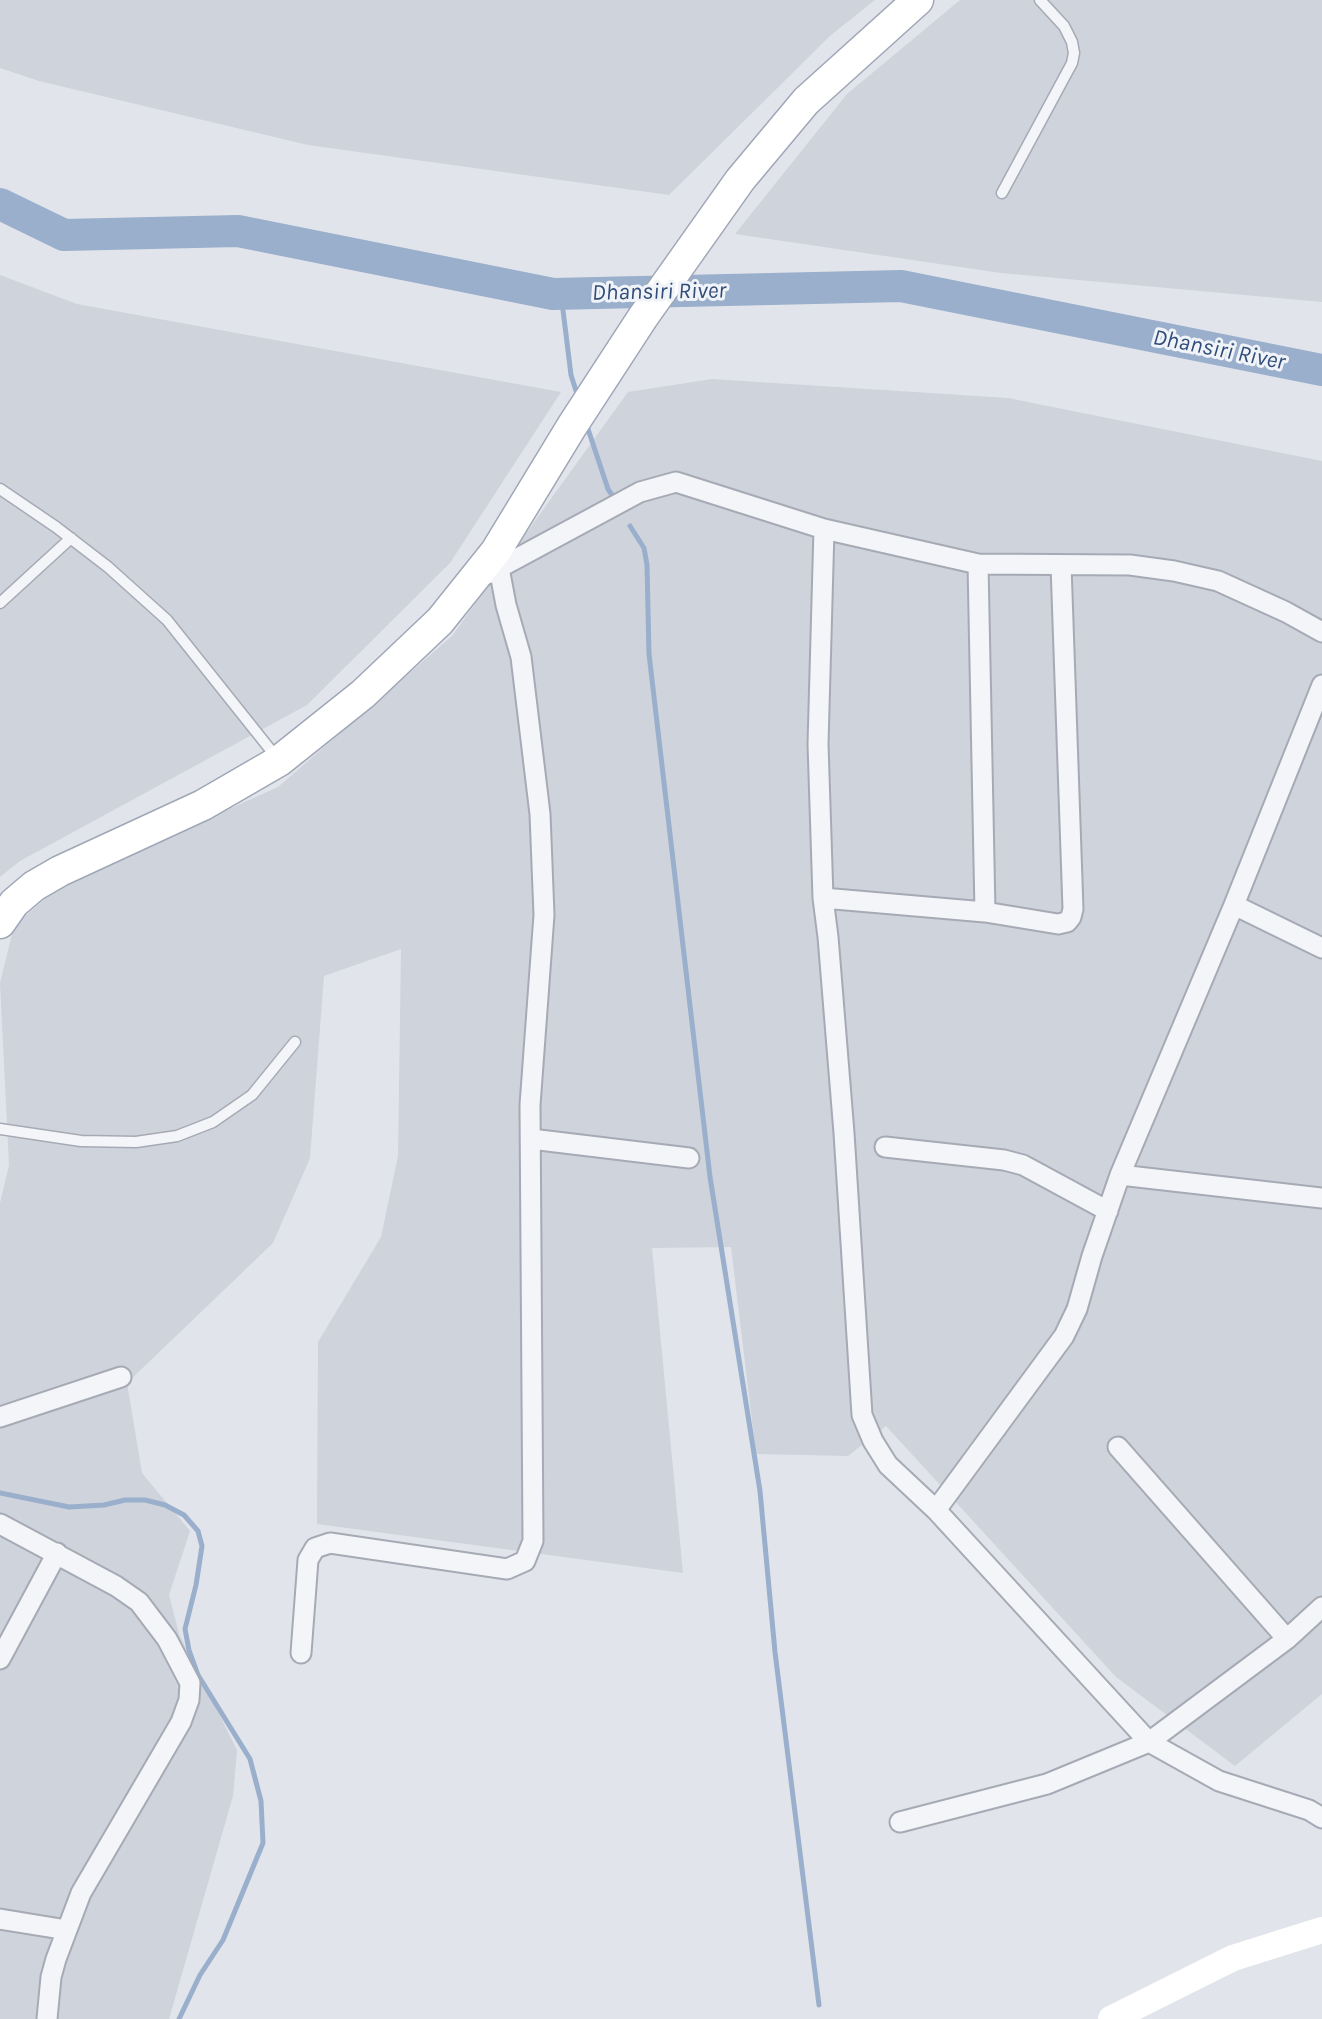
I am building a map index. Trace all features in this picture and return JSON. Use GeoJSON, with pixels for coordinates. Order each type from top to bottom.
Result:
{"type":"FeatureCollection","features":[{"type":"Feature","properties":{"kind":"main road"},"geometry":{"type":"LineString","coordinates":[[0,923],[14,903],[51,876],[204,805],[279,761],[400,661],[487,574],[572,426],[643,317],[740,180],[806,101],[918,0]]}},
{"type":"Feature","properties":{"kind":"main road"},"geometry":{"type":"LineString","coordinates":[[1111,2019],[1233,1958],[1322,1930]]}},
{"type":"Feature","properties":{"kind":"street"},"geometry":{"type":"LineString","coordinates":[[300,1653],[309,1560],[315,1548],[330,1543],[507,1569],[524,1561],[533,1541],[530,1105],[544,915],[540,814],[522,657],[506,605],[487,574],[640,492],[676,482],[824,529],[978,564],[1130,565],[1174,571],[1217,582],[1286,612],[1322,632]]}},
{"type":"Feature","properties":{"kind":"street"},"geometry":{"type":"LineString","coordinates":[[824,529],[818,744],[823,898],[841,1094],[862,1415],[873,1441],[888,1465],[936,1510],[1149,1742],[1219,1781],[1309,1810],[1322,1818]]}},
{"type":"Feature","properties":{"kind":"street"},"geometry":{"type":"LineString","coordinates":[[978,564],[985,912]]}},
{"type":"Feature","properties":{"kind":"street"},"geometry":{"type":"LineString","coordinates":[[823,898],[985,912],[1058,924],[1067,922],[1071,917],[1073,909],[1061,565]]}},
{"type":"Feature","properties":{"kind":"street"},"geometry":{"type":"LineString","coordinates":[[936,1510],[1064,1336],[1077,1309],[1120,1175],[1234,905],[1322,685]]}},
{"type":"Feature","properties":{"kind":"street"},"geometry":{"type":"LineString","coordinates":[[1234,905],[1322,948]]}},
{"type":"Feature","properties":{"kind":"street"},"geometry":{"type":"LineString","coordinates":[[531,1139],[689,1158]]}},
{"type":"Feature","properties":{"kind":"street"},"geometry":{"type":"LineString","coordinates":[[885,1147],[1004,1160],[1023,1165],[1108,1211]]}},
{"type":"Feature","properties":{"kind":"street"},"geometry":{"type":"LineString","coordinates":[[1120,1175],[1322,1198]]}},
{"type":"Feature","properties":{"kind":"street"},"geometry":{"type":"LineString","coordinates":[[0,1417],[121,1377]]}},
{"type":"Feature","properties":{"kind":"street"},"geometry":{"type":"LineString","coordinates":[[1118,1447],[1287,1640]]}},
{"type":"Feature","properties":{"kind":"street"},"geometry":{"type":"LineString","coordinates":[[0,1524],[116,1586],[139,1602],[167,1639],[190,1684],[189,1700],[181,1722],[81,1893],[51,1977],[47,2019]]}},
{"type":"Feature","properties":{"kind":"street"},"geometry":{"type":"LineString","coordinates":[[0,1659],[57,1553]]}},
{"type":"Feature","properties":{"kind":"street"},"geometry":{"type":"LineString","coordinates":[[900,1822],[1047,1784],[1149,1742],[1287,1640],[1322,1607]]}},
{"type":"Feature","properties":{"kind":"street"},"geometry":{"type":"LineString","coordinates":[[0,1919],[66,1930]]}},
{"type":"Feature","properties":{"kind":"lane"},"geometry":{"type":"LineString","coordinates":[[1002,193],[1072,63],[1074,53],[1072,42],[1063,26],[1040,0]]}},
{"type":"Feature","properties":{"kind":"lane"},"geometry":{"type":"LineString","coordinates":[[0,489],[108,566],[167,620],[279,761]]}},
{"type":"Feature","properties":{"kind":"lane"},"geometry":{"type":"LineString","coordinates":[[0,603],[71,538]]}},
{"type":"Feature","properties":{"kind":"lane"},"geometry":{"type":"LineString","coordinates":[[0,1129],[81,1141],[136,1142],[177,1136],[214,1122],[252,1096],[295,1041]]}},
{"type":"Feature","properties":{"kind":"shaded area"},"geometry":{"type":"Polygon","coordinates":[[[0,0],[875,0],[831,35],[669,195],[308,145],[39,81],[0,68],[0,0]]]}},
{"type":"Feature","properties":{"kind":"shaded area"},"geometry":{"type":"Polygon","coordinates":[[[960,0],[1322,0],[1322,302],[1001,273],[735,234],[847,94],[960,0]]]}},
{"type":"Feature","properties":{"kind":"shaded area"},"geometry":{"type":"Polygon","coordinates":[[[0,275],[77,304],[561,392],[450,563],[307,705],[20,861],[0,877],[0,275]]]}},
{"type":"Feature","properties":{"kind":"shaded area"},"geometry":{"type":"Polygon","coordinates":[[[712,379],[1008,398],[1322,461],[1322,1694],[1235,1766],[1116,1677],[886,1426],[848,1456],[756,1454],[731,1247],[652,1248],[683,1573],[317,1524],[318,1342],[381,1237],[398,1156],[401,949],[324,976],[310,1158],[273,1243],[127,1383],[142,1473],[190,1531],[169,1595],[179,1634],[237,1750],[233,1796],[169,2019],[0,2019],[0,1203],[9,1165],[0,983],[14,926],[59,886],[278,787],[452,636],[628,392],[712,379]]]}},
{"type":"Feature","properties":{"kind":"waterway","name":"Dhansiri River"},"geometry":{"type":"LineString","coordinates":[[0,204],[64,235],[238,231],[553,294],[901,286],[1322,370]]}},
{"type":"Feature","properties":{"kind":"waterway"},"geometry":{"type":"LineString","coordinates":[[561,294],[571,375],[578,397]]}},
{"type":"Feature","properties":{"kind":"waterway"},"geometry":{"type":"LineString","coordinates":[[586,423],[608,489],[614,498]]}},
{"type":"Feature","properties":{"kind":"waterway"},"geometry":{"type":"LineString","coordinates":[[630,526],[644,548],[647,565],[649,654],[710,1177],[760,1491],[775,1652],[819,2005]]}},
{"type":"Feature","properties":{"kind":"waterway"},"geometry":{"type":"LineString","coordinates":[[0,1493],[69,1507],[145,1500],[165,1505],[184,1515],[198,1531],[202,1546],[185,1629],[189,1650],[198,1675],[250,1759],[261,1801],[263,1843],[223,1940],[200,1975],[179,2019]]}}]}
